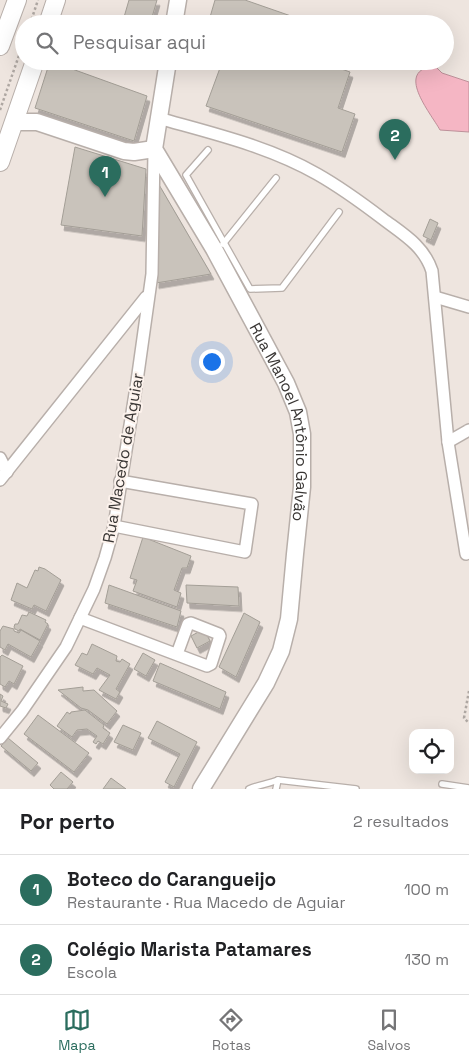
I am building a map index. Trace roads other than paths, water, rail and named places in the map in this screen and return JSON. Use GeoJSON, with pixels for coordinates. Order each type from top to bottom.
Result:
{"type":"FeatureCollection","features":[{"type":"Feature","properties":{"kind":"main road"},"geometry":{"type":"LineString","coordinates":[[0,46],[17,0]]}},
{"type":"Feature","properties":{"kind":"main road"},"geometry":{"type":"LineString","coordinates":[[51,15],[56,0]]}},
{"type":"Feature","properties":{"kind":"main road"},"geometry":{"type":"LineString","coordinates":[[0,162],[7,126],[31,70]]}},
{"type":"Feature","properties":{"kind":"street"},"geometry":{"type":"LineString","coordinates":[[176,15],[178,0]]}},
{"type":"Feature","properties":{"kind":"street"},"geometry":{"type":"LineString","coordinates":[[7,126],[37,122],[124,151],[134,152],[154,149],[166,70]]}},
{"type":"Feature","properties":{"kind":"street"},"geometry":{"type":"LineString","coordinates":[[158,118],[274,154],[316,174],[413,241],[422,250],[432,271],[448,442],[466,554]]}},
{"type":"Feature","properties":{"kind":"street","name":"Rua Manoel Antônio Galvão"},"geometry":{"type":"LineString","coordinates":[[154,149],[219,246],[245,292],[298,412],[302,434],[302,486],[289,619],[280,651],[261,691],[201,789]]}},
{"type":"Feature","properties":{"kind":"street","name":"Rua Macedo de Aguiar"},"geometry":{"type":"LineString","coordinates":[[0,738],[47,677],[66,647],[105,558],[114,526],[137,381],[153,255],[154,149]]}},
{"type":"Feature","properties":{"kind":"street"},"geometry":{"type":"LineString","coordinates":[[3,476],[148,296]]}},
{"type":"Feature","properties":{"kind":"street"},"geometry":{"type":"LineString","coordinates":[[435,297],[469,307]]}},
{"type":"Feature","properties":{"kind":"street"},"geometry":{"type":"LineString","coordinates":[[448,442],[469,430]]}},
{"type":"Feature","properties":{"kind":"street"},"geometry":{"type":"LineString","coordinates":[[0,458],[3,476]]}},
{"type":"Feature","properties":{"kind":"street"},"geometry":{"type":"LineString","coordinates":[[114,526],[245,552],[252,504],[120,481]]}},
{"type":"Feature","properties":{"kind":"street"},"geometry":{"type":"LineString","coordinates":[[80,618],[178,654]]}},
{"type":"Feature","properties":{"kind":"lane"},"geometry":{"type":"LineString","coordinates":[[208,150],[186,175],[219,246],[276,178]]}},
{"type":"Feature","properties":{"kind":"lane"},"geometry":{"type":"LineString","coordinates":[[245,292],[282,288],[339,212]]}},
{"type":"Feature","properties":{"kind":"lane"},"geometry":{"type":"LineString","coordinates":[[249,789],[268,785],[278,780],[356,789]]}},
{"type":"Feature","properties":{"kind":"lane"},"geometry":{"type":"LineString","coordinates":[[276,789],[278,780]]}},
{"type":"Feature","properties":{"kind":"lane"},"geometry":{"type":"LineString","coordinates":[[442,784],[469,788]]}},
{"type":"Feature","properties":{"kind":"place","name":"Colégio Marista Patamares"},"geometry":{"type":"Point","coordinates":[395,160]}},
{"type":"Feature","properties":{"kind":"place","name":"Boteco do Carangueijo"},"geometry":{"type":"Point","coordinates":[105,197]}}]}
